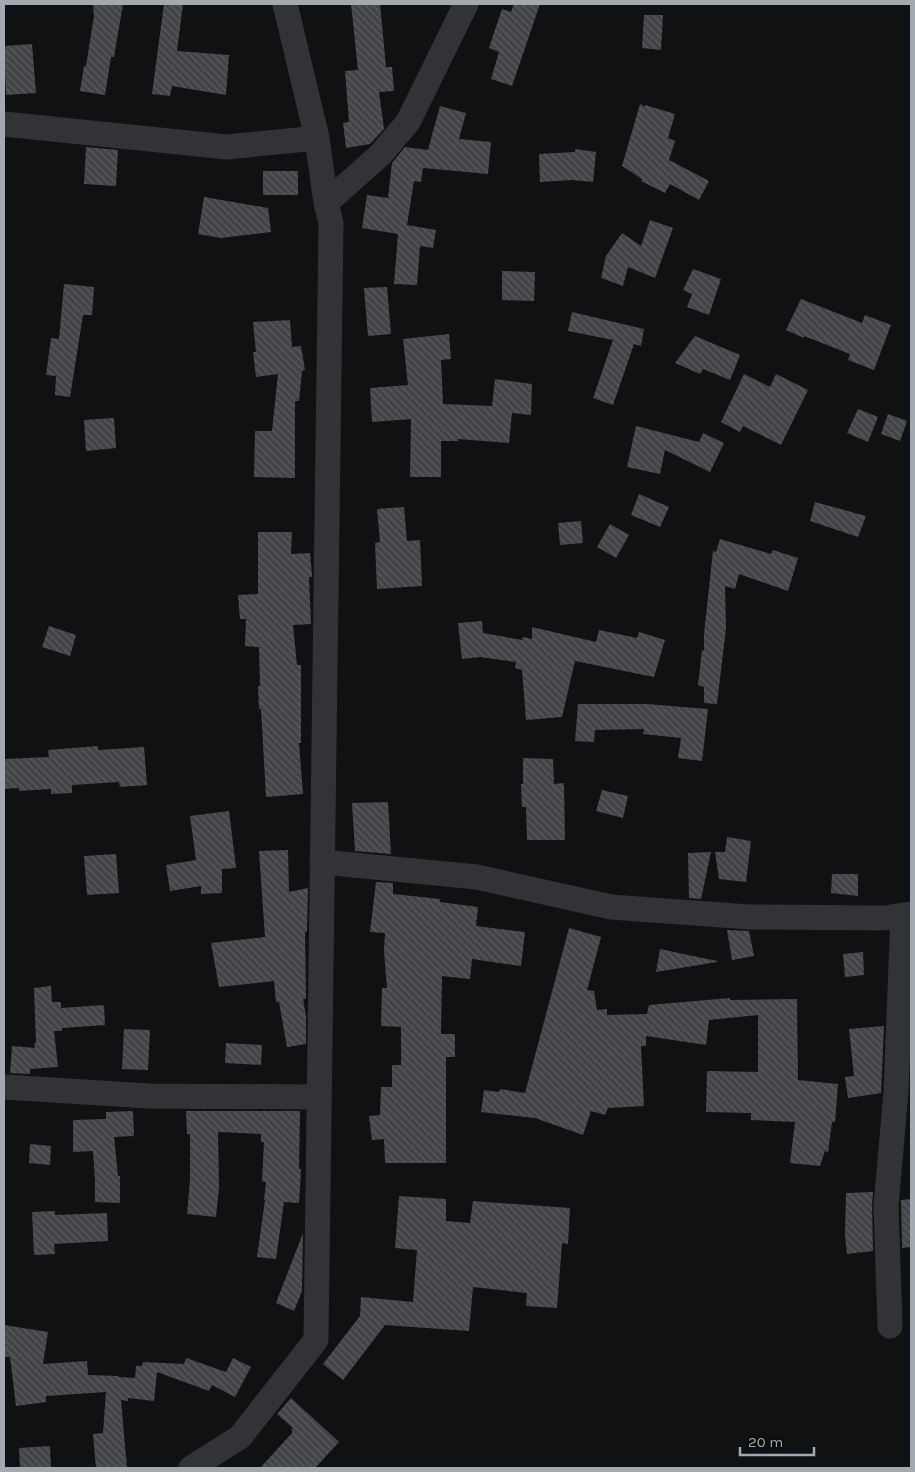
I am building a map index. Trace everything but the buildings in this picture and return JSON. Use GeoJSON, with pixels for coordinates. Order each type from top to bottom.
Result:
{"type":"FeatureCollection","features":[{"type":"Feature","properties":{"kind":"street"},"geometry":{"type":"LineString","coordinates":[[191,1468],[240,1437],[316,1340],[331,223],[326,203],[317,138],[286,4]]}},
{"type":"Feature","properties":{"kind":"street"},"geometry":{"type":"LineString","coordinates":[[326,203],[380,156],[408,122],[466,4]]}},
{"type":"Feature","properties":{"kind":"street"},"geometry":{"type":"LineString","coordinates":[[4,124],[227,147],[317,138]]}},
{"type":"Feature","properties":{"kind":"street"},"geometry":{"type":"LineString","coordinates":[[322,862],[477,878],[611,907],[749,917],[884,918],[907,914],[896,1092],[886,1206],[890,1326]]}},
{"type":"Feature","properties":{"kind":"street"},"geometry":{"type":"LineString","coordinates":[[4,1087],[149,1096],[319,1097]]}}]}
